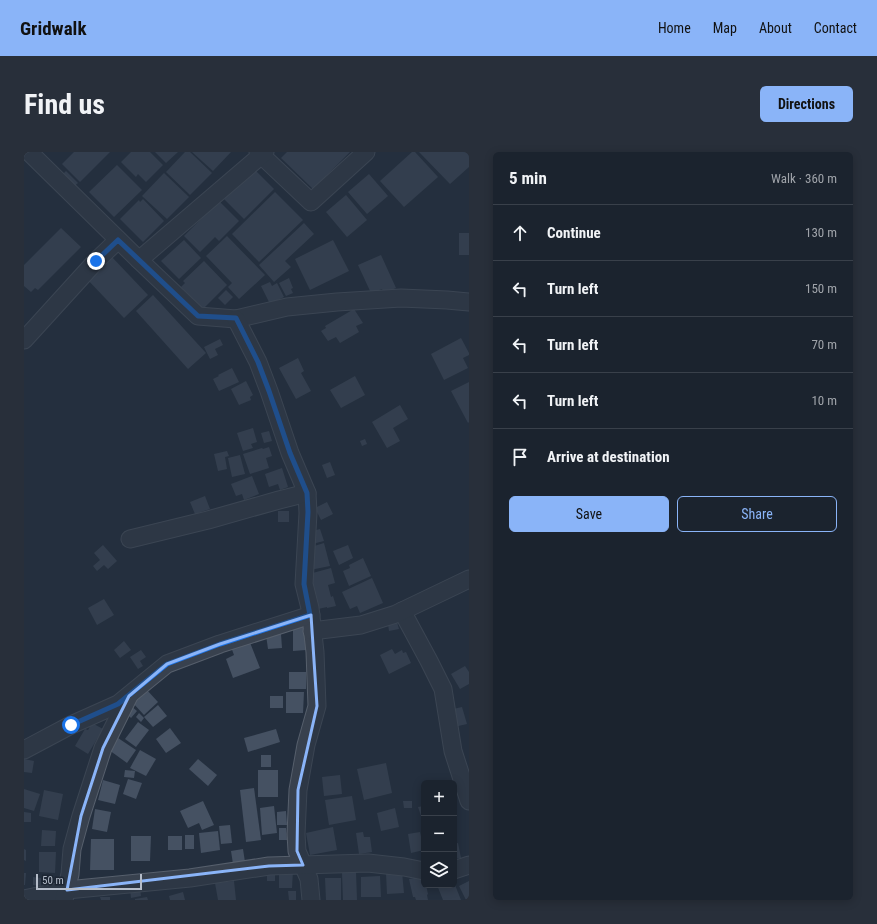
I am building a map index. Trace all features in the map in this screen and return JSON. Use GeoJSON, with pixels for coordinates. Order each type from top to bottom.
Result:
{"type":"FeatureCollection","features":[{"type":"Feature","properties":{"kind":"street"},"geometry":{"type":"LineString","coordinates":[[29,152],[198,316],[236,318],[287,307],[401,298],[469,302]]}},
{"type":"Feature","properties":{"kind":"street"},"geometry":{"type":"LineString","coordinates":[[139,260],[262,153],[311,202],[366,152]]}},
{"type":"Feature","properties":{"kind":"street"},"geometry":{"type":"LineString","coordinates":[[24,340],[96,261],[118,240]]}},
{"type":"Feature","properties":{"kind":"street"},"geometry":{"type":"LineString","coordinates":[[236,318],[258,362],[290,453],[307,493],[308,512],[304,584],[312,623],[315,652],[317,706],[306,745],[298,790],[296,834],[297,851],[308,879],[311,900]]}},
{"type":"Feature","properties":{"kind":"street"},"geometry":{"type":"LineString","coordinates":[[130,540],[307,493]]}},
{"type":"Feature","properties":{"kind":"street"},"geometry":{"type":"LineString","coordinates":[[24,750],[71,725],[118,704],[167,664],[220,644],[312,623],[361,625],[396,614],[469,579]]}},
{"type":"Feature","properties":{"kind":"street"},"geometry":{"type":"LineString","coordinates":[[402,610],[443,688],[453,751],[469,801]]}},
{"type":"Feature","properties":{"kind":"street"},"geometry":{"type":"LineString","coordinates":[[65,895],[70,874],[72,849],[83,810],[103,748],[129,696]]}},
{"type":"Feature","properties":{"kind":"street"},"geometry":{"type":"LineString","coordinates":[[24,899],[65,895],[270,866],[368,863],[421,870]]}},
{"type":"Feature","properties":{"kind":"street"},"geometry":{"type":"LineString","coordinates":[[457,869],[469,865]]}},
{"type":"Feature","properties":{"kind":"highlighted area"},"geometry":{"type":"Polygon","coordinates":[[[311,615],[317,706],[298,790],[297,851],[303,865],[269,866],[67,890],[81,816],[103,748],[129,696],[167,664],[220,644],[311,615]]]}},
{"type":"Feature","properties":{"kind":"building"},"geometry":{"type":"Polygon","coordinates":[[[74,152],[110,152],[80,182],[62,164],[74,152]]]}},
{"type":"Feature","properties":{"kind":"building"},"geometry":{"type":"Polygon","coordinates":[[[131,152],[150,152],[163,165],[146,182],[138,174],[136,177],[121,162],[131,152]]]}},
{"type":"Feature","properties":{"kind":"building"},"geometry":{"type":"Polygon","coordinates":[[[155,152],[178,152],[166,163],[155,152]]]}},
{"type":"Feature","properties":{"kind":"building"},"geometry":{"type":"Polygon","coordinates":[[[185,152],[190,152],[212,173],[190,195],[166,172],[185,152]]]}},
{"type":"Feature","properties":{"kind":"building"},"geometry":{"type":"Polygon","coordinates":[[[192,152],[231,152],[213,171],[192,152]]]}},
{"type":"Feature","properties":{"kind":"building"},"geometry":{"type":"Polygon","coordinates":[[[287,152],[350,152],[313,189],[281,158],[287,152]]]}},
{"type":"Feature","properties":{"kind":"building"},"geometry":{"type":"Polygon","coordinates":[[[412,152],[415,152],[438,177],[404,207],[380,181],[412,152]]]}},
{"type":"Feature","properties":{"kind":"building"},"geometry":{"type":"Polygon","coordinates":[[[419,152],[469,152],[469,167],[450,184],[419,152]]]}},
{"type":"Feature","properties":{"kind":"building"},"geometry":{"type":"Polygon","coordinates":[[[117,165],[142,190],[114,217],[89,192],[117,165]]]}},
{"type":"Feature","properties":{"kind":"building"},"geometry":{"type":"Polygon","coordinates":[[[254,169],[274,189],[244,219],[224,199],[254,169]]]}},
{"type":"Feature","properties":{"kind":"building"},"geometry":{"type":"Polygon","coordinates":[[[66,171],[78,183],[72,188],[60,177],[66,171]]]}},
{"type":"Feature","properties":{"kind":"building"},"geometry":{"type":"Polygon","coordinates":[[[164,173],[189,197],[167,219],[142,196],[164,173]]]}},
{"type":"Feature","properties":{"kind":"building"},"geometry":{"type":"Polygon","coordinates":[[[369,174],[388,196],[367,214],[348,192],[369,174]]]}},
{"type":"Feature","properties":{"kind":"building"},"geometry":{"type":"Polygon","coordinates":[[[275,192],[303,220],[259,262],[232,234],[275,192]]]}},
{"type":"Feature","properties":{"kind":"building"},"geometry":{"type":"Polygon","coordinates":[[[346,195],[367,220],[347,237],[326,212],[346,195]]]}},
{"type":"Feature","properties":{"kind":"building"},"geometry":{"type":"Polygon","coordinates":[[[143,199],[164,221],[143,242],[120,219],[139,200],[140,202],[143,199]]]}},
{"type":"Feature","properties":{"kind":"building"},"geometry":{"type":"Polygon","coordinates":[[[219,201],[239,221],[219,241],[215,237],[200,252],[184,236],[219,201]]]}},
{"type":"Feature","properties":{"kind":"building"},"geometry":{"type":"Polygon","coordinates":[[[304,223],[314,234],[285,261],[291,267],[274,282],[259,265],[304,223]]]}},
{"type":"Feature","properties":{"kind":"building"},"geometry":{"type":"Polygon","coordinates":[[[61,228],[81,247],[38,290],[35,288],[31,292],[24,286],[24,265],[61,228]]]}},
{"type":"Feature","properties":{"kind":"building"},"geometry":{"type":"Polygon","coordinates":[[[459,233],[469,233],[469,255],[459,255],[459,233]]]}},
{"type":"Feature","properties":{"kind":"building"},"geometry":{"type":"Polygon","coordinates":[[[227,236],[265,275],[239,299],[228,287],[232,283],[206,256],[227,236]]]}},
{"type":"Feature","properties":{"kind":"building"},"geometry":{"type":"Polygon","coordinates":[[[184,240],[201,258],[179,279],[161,261],[184,240]]]}},
{"type":"Feature","properties":{"kind":"building"},"geometry":{"type":"Polygon","coordinates":[[[333,240],[349,271],[310,290],[295,259],[333,240]]]}},
{"type":"Feature","properties":{"kind":"building"},"geometry":{"type":"Polygon","coordinates":[[[110,255],[148,295],[124,318],[86,278],[110,255]]]}},
{"type":"Feature","properties":{"kind":"building"},"geometry":{"type":"Polygon","coordinates":[[[381,255],[396,288],[384,293],[382,289],[371,293],[358,265],[381,255]]]}},
{"type":"Feature","properties":{"kind":"building"},"geometry":{"type":"Polygon","coordinates":[[[204,261],[227,285],[203,309],[181,287],[185,283],[183,281],[204,261]]]}},
{"type":"Feature","properties":{"kind":"building"},"geometry":{"type":"Polygon","coordinates":[[[289,278],[293,288],[291,289],[293,293],[286,296],[279,283],[289,278]]]}},
{"type":"Feature","properties":{"kind":"building"},"geometry":{"type":"Polygon","coordinates":[[[270,282],[272,286],[277,283],[284,297],[270,304],[261,286],[270,282]]]}},
{"type":"Feature","properties":{"kind":"building"},"geometry":{"type":"Polygon","coordinates":[[[226,290],[233,297],[225,305],[218,298],[226,290]]]}},
{"type":"Feature","properties":{"kind":"building"},"geometry":{"type":"Polygon","coordinates":[[[153,295],[206,353],[188,369],[136,311],[153,295]]]}},
{"type":"Feature","properties":{"kind":"building"},"geometry":{"type":"Polygon","coordinates":[[[354,309],[363,323],[356,326],[359,332],[340,343],[336,337],[328,341],[321,331],[326,328],[325,326],[354,309]]]}},
{"type":"Feature","properties":{"kind":"building"},"geometry":{"type":"Polygon","coordinates":[[[461,338],[469,353],[469,355],[463,358],[468,368],[444,380],[431,354],[461,338]]]}},
{"type":"Feature","properties":{"kind":"building"},"geometry":{"type":"Polygon","coordinates":[[[220,339],[223,345],[215,349],[218,355],[210,359],[204,347],[220,339]]]}},
{"type":"Feature","properties":{"kind":"building"},"geometry":{"type":"Polygon","coordinates":[[[298,358],[304,371],[301,373],[311,391],[296,399],[279,368],[298,358]]]}},
{"type":"Feature","properties":{"kind":"building"},"geometry":{"type":"Polygon","coordinates":[[[232,368],[239,382],[219,391],[213,379],[232,368]]]}},
{"type":"Feature","properties":{"kind":"building"},"geometry":{"type":"Polygon","coordinates":[[[355,376],[365,395],[341,408],[330,390],[355,376]]]}},
{"type":"Feature","properties":{"kind":"building"},"geometry":{"type":"Polygon","coordinates":[[[246,381],[253,395],[250,397],[251,400],[239,405],[231,389],[246,381]]]}},
{"type":"Feature","properties":{"kind":"building"},"geometry":{"type":"Polygon","coordinates":[[[469,382],[469,422],[468,423],[451,391],[469,382]]]}},
{"type":"Feature","properties":{"kind":"building"},"geometry":{"type":"Polygon","coordinates":[[[400,405],[408,419],[393,428],[400,441],[387,448],[372,422],[400,405]]]}},
{"type":"Feature","properties":{"kind":"building"},"geometry":{"type":"Polygon","coordinates":[[[253,428],[257,442],[251,444],[253,448],[243,451],[237,433],[253,428]]]}},
{"type":"Feature","properties":{"kind":"building"},"geometry":{"type":"Polygon","coordinates":[[[269,431],[272,441],[264,443],[261,433],[269,431]]]}},
{"type":"Feature","properties":{"kind":"building"},"geometry":{"type":"Polygon","coordinates":[[[365,439],[367,444],[362,446],[360,441],[365,439]]]}},
{"type":"Feature","properties":{"kind":"building"},"geometry":{"type":"Polygon","coordinates":[[[269,447],[272,456],[266,458],[269,468],[250,474],[243,454],[269,447]]]}},
{"type":"Feature","properties":{"kind":"building"},"geometry":{"type":"Polygon","coordinates":[[[227,451],[229,456],[225,457],[227,469],[218,471],[214,454],[227,451]]]}},
{"type":"Feature","properties":{"kind":"building"},"geometry":{"type":"Polygon","coordinates":[[[240,455],[245,474],[232,477],[228,458],[240,455]]]}},
{"type":"Feature","properties":{"kind":"building"},"geometry":{"type":"Polygon","coordinates":[[[330,462],[335,475],[327,478],[322,465],[330,462]]]}},
{"type":"Feature","properties":{"kind":"building"},"geometry":{"type":"Polygon","coordinates":[[[282,468],[288,487],[280,490],[278,484],[269,487],[265,474],[282,468]]]}},
{"type":"Feature","properties":{"kind":"building"},"geometry":{"type":"Polygon","coordinates":[[[252,476],[259,494],[244,500],[242,494],[236,496],[231,484],[252,476]]]}},
{"type":"Feature","properties":{"kind":"building"},"geometry":{"type":"Polygon","coordinates":[[[205,496],[210,509],[195,514],[190,502],[205,496]]]}},
{"type":"Feature","properties":{"kind":"building"},"geometry":{"type":"Polygon","coordinates":[[[327,502],[333,514],[321,520],[315,508],[327,502]]]}},
{"type":"Feature","properties":{"kind":"building"},"geometry":{"type":"Polygon","coordinates":[[[278,511],[289,511],[289,522],[278,522],[278,511]]]}},
{"type":"Feature","properties":{"kind":"building"},"geometry":{"type":"Polygon","coordinates":[[[320,529],[324,541],[312,544],[309,532],[320,529]]]}},
{"type":"Feature","properties":{"kind":"building"},"geometry":{"type":"Polygon","coordinates":[[[324,543],[330,566],[310,570],[311,547],[324,543]]]}},
{"type":"Feature","properties":{"kind":"building"},"geometry":{"type":"Polygon","coordinates":[[[103,545],[117,561],[108,569],[104,565],[97,571],[93,566],[100,560],[94,553],[103,545]]]}},
{"type":"Feature","properties":{"kind":"building"},"geometry":{"type":"Polygon","coordinates":[[[348,545],[353,558],[339,565],[333,551],[348,545]]]}},
{"type":"Feature","properties":{"kind":"building"},"geometry":{"type":"Polygon","coordinates":[[[363,558],[371,576],[349,586],[343,571],[350,568],[349,565],[363,558]]]}},
{"type":"Feature","properties":{"kind":"building"},"geometry":{"type":"Polygon","coordinates":[[[331,568],[335,583],[328,585],[331,597],[333,596],[336,606],[318,609],[309,574],[331,568]]]}},
{"type":"Feature","properties":{"kind":"building"},"geometry":{"type":"Polygon","coordinates":[[[372,578],[383,603],[360,613],[357,606],[350,609],[342,592],[372,578]]]}},
{"type":"Feature","properties":{"kind":"building"},"geometry":{"type":"Polygon","coordinates":[[[104,599],[114,615],[97,625],[88,608],[104,599]]]}},
{"type":"Feature","properties":{"kind":"building"},"geometry":{"type":"Polygon","coordinates":[[[397,622],[399,629],[389,631],[388,624],[397,622]]]}},
{"type":"Feature","properties":{"kind":"building"},"geometry":{"type":"Polygon","coordinates":[[[293,624],[306,624],[306,650],[293,651],[293,624]]]}},
{"type":"Feature","properties":{"kind":"building"},"geometry":{"type":"Polygon","coordinates":[[[281,634],[282,648],[268,649],[266,635],[281,634]]]}},
{"type":"Feature","properties":{"kind":"building"},"geometry":{"type":"Polygon","coordinates":[[[249,640],[260,668],[233,678],[226,659],[234,655],[231,647],[249,640]]]}},
{"type":"Feature","properties":{"kind":"building"},"geometry":{"type":"Polygon","coordinates":[[[124,641],[131,650],[120,658],[114,650],[124,641]]]}},
{"type":"Feature","properties":{"kind":"building"},"geometry":{"type":"Polygon","coordinates":[[[392,649],[395,654],[402,650],[403,653],[406,652],[411,663],[389,674],[380,655],[392,649]]]}},
{"type":"Feature","properties":{"kind":"building"},"geometry":{"type":"Polygon","coordinates":[[[141,650],[146,657],[140,661],[143,666],[138,669],[130,657],[141,650]]]}},
{"type":"Feature","properties":{"kind":"building"},"geometry":{"type":"Polygon","coordinates":[[[465,666],[469,672],[469,684],[460,689],[451,674],[465,666]]]}},
{"type":"Feature","properties":{"kind":"building"},"geometry":{"type":"Polygon","coordinates":[[[289,672],[306,672],[306,689],[289,689],[289,672]]]}},
{"type":"Feature","properties":{"kind":"building"},"geometry":{"type":"Polygon","coordinates":[[[146,689],[158,702],[144,715],[132,702],[146,689]]]}},
{"type":"Feature","properties":{"kind":"building"},"geometry":{"type":"Polygon","coordinates":[[[286,692],[304,692],[303,713],[286,713],[286,692]]]}},
{"type":"Feature","properties":{"kind":"building"},"geometry":{"type":"Polygon","coordinates":[[[270,696],[283,696],[283,708],[270,708],[270,696]]]}},
{"type":"Feature","properties":{"kind":"building"},"geometry":{"type":"Polygon","coordinates":[[[158,705],[167,716],[153,727],[144,717],[158,705]]]}},
{"type":"Feature","properties":{"kind":"building"},"geometry":{"type":"Polygon","coordinates":[[[131,706],[137,711],[131,718],[125,712],[131,706]]]}},
{"type":"Feature","properties":{"kind":"building"},"geometry":{"type":"Polygon","coordinates":[[[462,707],[467,724],[454,727],[449,710],[462,707]]]}},
{"type":"Feature","properties":{"kind":"building"},"geometry":{"type":"Polygon","coordinates":[[[139,713],[144,718],[141,722],[136,717],[139,713]]]}},
{"type":"Feature","properties":{"kind":"building"},"geometry":{"type":"Polygon","coordinates":[[[138,722],[149,730],[136,747],[125,739],[138,722]]]}},
{"type":"Feature","properties":{"kind":"building"},"geometry":{"type":"Polygon","coordinates":[[[92,723],[103,729],[88,754],[75,746],[85,729],[88,730],[92,723]]]}},
{"type":"Feature","properties":{"kind":"building"},"geometry":{"type":"Polygon","coordinates":[[[170,728],[181,743],[166,753],[156,739],[170,728]]]}},
{"type":"Feature","properties":{"kind":"building"},"geometry":{"type":"Polygon","coordinates":[[[276,729],[280,742],[248,752],[244,738],[276,729]]]}},
{"type":"Feature","properties":{"kind":"building"},"geometry":{"type":"Polygon","coordinates":[[[118,738],[136,750],[127,763],[109,750],[118,738]]]}},
{"type":"Feature","properties":{"kind":"building"},"geometry":{"type":"Polygon","coordinates":[[[140,750],[156,759],[146,776],[130,768],[140,750]]]}},
{"type":"Feature","properties":{"kind":"building"},"geometry":{"type":"Polygon","coordinates":[[[261,755],[271,755],[271,767],[261,767],[261,755]]]}},
{"type":"Feature","properties":{"kind":"building"},"geometry":{"type":"Polygon","coordinates":[[[24,759],[34,761],[32,773],[24,772],[24,759]]]}},
{"type":"Feature","properties":{"kind":"building"},"geometry":{"type":"Polygon","coordinates":[[[198,759],[217,775],[208,786],[189,769],[198,759]]]}},
{"type":"Feature","properties":{"kind":"building"},"geometry":{"type":"Polygon","coordinates":[[[386,763],[392,793],[364,800],[357,769],[386,763]]]}},
{"type":"Feature","properties":{"kind":"building"},"geometry":{"type":"Polygon","coordinates":[[[125,770],[135,771],[134,778],[124,777],[125,770]]]}},
{"type":"Feature","properties":{"kind":"building"},"geometry":{"type":"Polygon","coordinates":[[[258,770],[278,770],[278,797],[258,797],[258,770]]]}},
{"type":"Feature","properties":{"kind":"building"},"geometry":{"type":"Polygon","coordinates":[[[340,775],[342,794],[324,796],[322,777],[340,775]]]}},
{"type":"Feature","properties":{"kind":"building"},"geometry":{"type":"Polygon","coordinates":[[[128,779],[142,783],[136,799],[123,794],[128,779]]]}},
{"type":"Feature","properties":{"kind":"building"},"geometry":{"type":"Polygon","coordinates":[[[103,780],[120,785],[115,804],[98,800],[103,780]]]}},
{"type":"Feature","properties":{"kind":"building"},"geometry":{"type":"Polygon","coordinates":[[[254,788],[261,840],[246,842],[240,790],[254,788]]]}},
{"type":"Feature","properties":{"kind":"building"},"geometry":{"type":"Polygon","coordinates":[[[24,789],[40,794],[34,811],[24,808],[24,789]]]}},
{"type":"Feature","properties":{"kind":"building"},"geometry":{"type":"Polygon","coordinates":[[[44,790],[63,794],[58,820],[39,816],[44,790]]]}},
{"type":"Feature","properties":{"kind":"building"},"geometry":{"type":"Polygon","coordinates":[[[352,796],[356,820],[329,825],[325,800],[352,796]]]}},
{"type":"Feature","properties":{"kind":"building"},"geometry":{"type":"Polygon","coordinates":[[[203,801],[214,825],[202,830],[199,823],[188,828],[180,811],[203,801]]]}},
{"type":"Feature","properties":{"kind":"building"},"geometry":{"type":"Polygon","coordinates":[[[403,801],[412,801],[412,808],[404,808],[403,801]]]}},
{"type":"Feature","properties":{"kind":"building"},"geometry":{"type":"Polygon","coordinates":[[[274,806],[277,833],[262,835],[260,808],[274,806]]]}},
{"type":"Feature","properties":{"kind":"building"},"geometry":{"type":"Polygon","coordinates":[[[421,806],[421,816],[418,807],[421,806]]]}},
{"type":"Feature","properties":{"kind":"building"},"geometry":{"type":"Polygon","coordinates":[[[395,808],[399,827],[381,831],[377,813],[395,808]]]}},
{"type":"Feature","properties":{"kind":"building"},"geometry":{"type":"Polygon","coordinates":[[[95,809],[111,812],[107,832],[92,829],[95,809]]]}},
{"type":"Feature","properties":{"kind":"building"},"geometry":{"type":"Polygon","coordinates":[[[286,811],[287,825],[277,825],[277,812],[286,811]]]}},
{"type":"Feature","properties":{"kind":"building"},"geometry":{"type":"Polygon","coordinates":[[[24,812],[31,813],[31,822],[24,822],[24,812]]]}},
{"type":"Feature","properties":{"kind":"building"},"geometry":{"type":"Polygon","coordinates":[[[230,825],[232,843],[221,844],[219,826],[230,825]]]}},
{"type":"Feature","properties":{"kind":"building"},"geometry":{"type":"Polygon","coordinates":[[[333,827],[337,850],[310,855],[306,833],[333,827]]]}},
{"type":"Feature","properties":{"kind":"building"},"geometry":{"type":"Polygon","coordinates":[[[279,828],[286,828],[287,840],[279,840],[279,828]]]}},
{"type":"Feature","properties":{"kind":"building"},"geometry":{"type":"Polygon","coordinates":[[[42,830],[56,831],[55,846],[41,846],[42,830]]]}},
{"type":"Feature","properties":{"kind":"building"},"geometry":{"type":"Polygon","coordinates":[[[218,831],[220,850],[201,853],[199,833],[218,831]]]}},
{"type":"Feature","properties":{"kind":"building"},"geometry":{"type":"Polygon","coordinates":[[[363,832],[364,837],[370,837],[372,852],[359,854],[356,833],[363,832]]]}},
{"type":"Feature","properties":{"kind":"building"},"geometry":{"type":"Polygon","coordinates":[[[420,832],[421,851],[411,853],[408,834],[420,832]]]}},
{"type":"Feature","properties":{"kind":"building"},"geometry":{"type":"Polygon","coordinates":[[[185,835],[194,835],[194,849],[185,849],[185,835]]]}},
{"type":"Feature","properties":{"kind":"building"},"geometry":{"type":"Polygon","coordinates":[[[131,836],[151,836],[150,861],[131,861],[131,836]]]}},
{"type":"Feature","properties":{"kind":"building"},"geometry":{"type":"Polygon","coordinates":[[[168,836],[182,836],[182,850],[168,850],[168,836]]]}},
{"type":"Feature","properties":{"kind":"building"},"geometry":{"type":"Polygon","coordinates":[[[91,839],[114,839],[114,870],[90,870],[91,839]]]}},
{"type":"Feature","properties":{"kind":"building"},"geometry":{"type":"Polygon","coordinates":[[[457,843],[461,858],[457,859],[457,852],[457,843]]]}},
{"type":"Feature","properties":{"kind":"building"},"geometry":{"type":"Polygon","coordinates":[[[24,849],[26,850],[26,861],[24,860],[24,849]]]}},
{"type":"Feature","properties":{"kind":"building"},"geometry":{"type":"Polygon","coordinates":[[[243,849],[245,862],[233,864],[231,851],[243,849]]]}},
{"type":"Feature","properties":{"kind":"building"},"geometry":{"type":"Polygon","coordinates":[[[39,852],[56,852],[55,873],[39,872],[39,852]]]}},
{"type":"Feature","properties":{"kind":"building"},"geometry":{"type":"Polygon","coordinates":[[[279,870],[293,870],[292,888],[279,888],[279,870]]]}},
{"type":"Feature","properties":{"kind":"building"},"geometry":{"type":"Polygon","coordinates":[[[267,872],[275,872],[275,881],[267,881],[267,872]]]}},
{"type":"Feature","properties":{"kind":"building"},"geometry":{"type":"Polygon","coordinates":[[[356,872],[357,900],[343,900],[342,873],[356,872]]]}},
{"type":"Feature","properties":{"kind":"building"},"geometry":{"type":"Polygon","coordinates":[[[402,872],[404,893],[387,894],[386,873],[402,872]]]}},
{"type":"Feature","properties":{"kind":"building"},"geometry":{"type":"Polygon","coordinates":[[[24,873],[26,873],[25,885],[24,885],[24,873]]]}},
{"type":"Feature","properties":{"kind":"building"},"geometry":{"type":"Polygon","coordinates":[[[380,876],[381,897],[361,897],[361,877],[380,876]]]}},
{"type":"Feature","properties":{"kind":"building"},"geometry":{"type":"Polygon","coordinates":[[[33,877],[41,878],[41,886],[33,885],[33,877]]]}},
{"type":"Feature","properties":{"kind":"building"},"geometry":{"type":"Polygon","coordinates":[[[421,877],[421,888],[427,888],[428,900],[416,900],[415,897],[413,897],[409,879],[421,877]]]}},
{"type":"Feature","properties":{"kind":"building"},"geometry":{"type":"Polygon","coordinates":[[[325,878],[341,878],[341,900],[326,900],[325,878]]]}},
{"type":"Feature","properties":{"kind":"building"},"geometry":{"type":"Polygon","coordinates":[[[234,881],[236,900],[218,900],[215,883],[234,881]]]}},
{"type":"Feature","properties":{"kind":"building"},"geometry":{"type":"Polygon","coordinates":[[[469,881],[469,898],[466,900],[459,886],[469,881]]]}},
{"type":"Feature","properties":{"kind":"building"},"geometry":{"type":"Polygon","coordinates":[[[140,888],[141,896],[131,898],[130,889],[140,888]]]}},
{"type":"Feature","properties":{"kind":"building"},"geometry":{"type":"Polygon","coordinates":[[[438,888],[456,888],[461,900],[443,900],[438,888]]]}},
{"type":"Feature","properties":{"kind":"building"},"geometry":{"type":"Polygon","coordinates":[[[288,891],[296,891],[296,900],[289,900],[288,891]]]}},
{"type":"Feature","properties":{"kind":"building"},"geometry":{"type":"Polygon","coordinates":[[[183,892],[185,900],[170,900],[169,896],[183,892]]]}},
{"type":"Feature","properties":{"kind":"building"},"geometry":{"type":"Polygon","coordinates":[[[100,897],[110,897],[110,900],[101,900],[100,897]]]}},
{"type":"Feature","properties":{"kind":"building"},"geometry":{"type":"Polygon","coordinates":[[[147,897],[148,900],[135,900],[135,899],[147,897]]]}},
{"type":"Feature","properties":{"kind":"route"},"geometry":{"type":"LineString","coordinates":[[71,725],[118,704],[167,664],[220,644],[310,615],[310,608],[304,584],[308,512],[307,493],[290,453],[258,362],[236,318],[198,316],[118,240],[96,261]]}}]}
